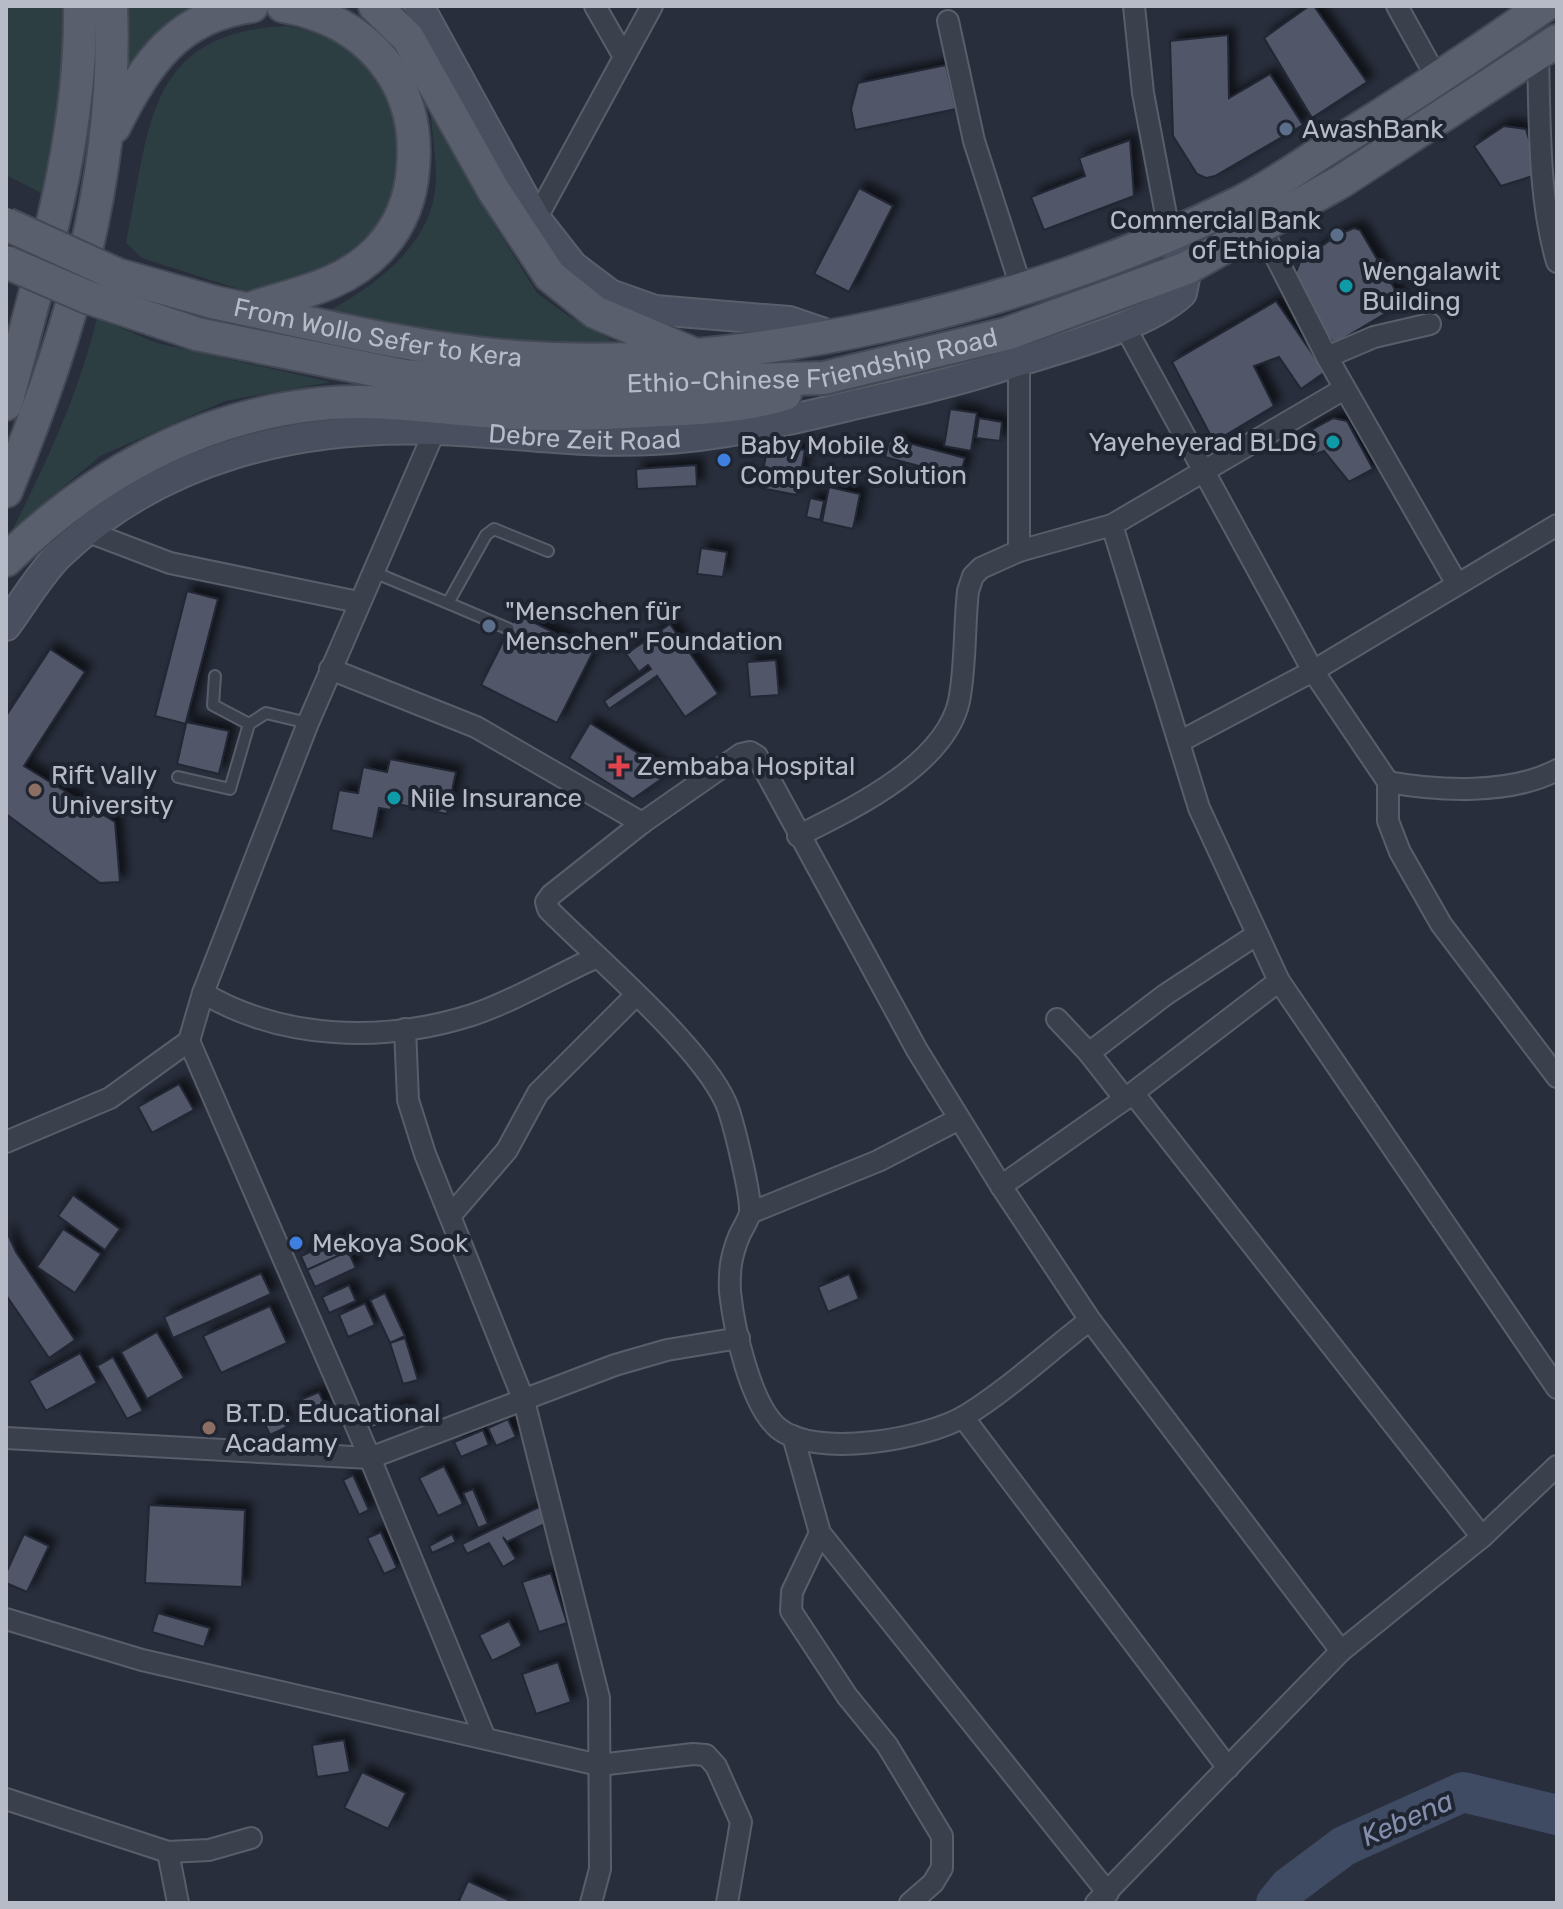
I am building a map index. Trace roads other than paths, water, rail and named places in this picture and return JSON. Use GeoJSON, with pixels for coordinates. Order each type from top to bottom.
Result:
{"type":"FeatureCollection","features":[{"type":"Feature","properties":{"kind":"main road"},"geometry":{"type":"LineString","coordinates":[[6,404],[64,178],[80,50],[80,6]]}},
{"type":"Feature","properties":{"kind":"main road"},"geometry":{"type":"LineString","coordinates":[[6,491],[39,411],[66,331],[92,226],[107,140],[111,6]]}},
{"type":"Feature","properties":{"kind":"main road"},"geometry":{"type":"LineString","coordinates":[[107,140],[136,82],[162,49],[191,24],[233,8],[252,6]]}},
{"type":"Feature","properties":{"kind":"main road"},"geometry":{"type":"LineString","coordinates":[[249,309],[320,289],[353,272],[378,250],[398,223],[411,192],[415,127],[404,92],[386,62],[359,36],[329,19],[283,6]]}},
{"type":"Feature","properties":{"kind":"main road"},"geometry":{"type":"LineString","coordinates":[[375,6],[408,38]]}},
{"type":"Feature","properties":{"kind":"main road"},"geometry":{"type":"LineString","coordinates":[[391,6],[494,191],[550,276],[595,312],[694,354]]}},
{"type":"Feature","properties":{"kind":"main road"},"geometry":{"type":"LineString","coordinates":[[419,6],[536,219],[573,266],[610,294],[655,310],[789,321],[837,337]]}},
{"type":"Feature","properties":{"kind":"main road","name":"Ethio-Chinese Friendship Road"},"geometry":{"type":"LineString","coordinates":[[766,344],[837,337],[1021,287],[1170,236],[1243,201],[1438,80],[1544,6]]}},
{"type":"Feature","properties":{"kind":"main road","name":"Ethio-Chinese Friendship Road"},"geometry":{"type":"LineString","coordinates":[[6,262],[87,297],[197,334],[404,376],[534,386],[824,378],[1006,334],[1187,268],[1342,181],[1467,96],[1547,48]]}},
{"type":"Feature","properties":{"kind":"main road","name":"From Wollo Sefer to Kera"},"geometry":{"type":"LineString","coordinates":[[6,224],[118,275],[213,302],[400,341],[514,357],[627,358],[694,354],[766,344]]}},
{"type":"Feature","properties":{"kind":"main road"},"geometry":{"type":"LineString","coordinates":[[1170,236],[1187,268]]}},
{"type":"Feature","properties":{"kind":"main road","name":"Debre Zeit Road"},"geometry":{"type":"LineString","coordinates":[[6,626],[57,557],[86,531],[167,480],[230,453],[281,439],[339,432],[435,430],[532,438],[649,440],[706,436],[967,379],[1019,362],[1124,325],[1177,298],[1182,293],[1187,268]]}},
{"type":"Feature","properties":{"kind":"main road"},"geometry":{"type":"LineString","coordinates":[[6,560],[34,533],[111,475],[198,430],[259,414],[321,403],[399,403],[485,411],[592,414],[653,411],[746,403],[781,395],[824,378]]}},
{"type":"Feature","properties":{"kind":"street"},"geometry":{"type":"LineString","coordinates":[[595,6],[623,55]]}},
{"type":"Feature","properties":{"kind":"street"},"geometry":{"type":"LineString","coordinates":[[536,219],[652,6]]}},
{"type":"Feature","properties":{"kind":"street"},"geometry":{"type":"LineString","coordinates":[[1134,6],[1143,93],[1170,236]]}},
{"type":"Feature","properties":{"kind":"street"},"geometry":{"type":"LineString","coordinates":[[1397,6],[1438,80]]}},
{"type":"Feature","properties":{"kind":"street"},"geometry":{"type":"LineString","coordinates":[[948,21],[974,141],[1021,287]]}},
{"type":"Feature","properties":{"kind":"street"},"geometry":{"type":"LineString","coordinates":[[1547,48],[1541,143],[1551,242],[1557,262]]}},
{"type":"Feature","properties":{"kind":"street"},"geometry":{"type":"LineString","coordinates":[[1261,228],[1344,389],[1457,584]]}},
{"type":"Feature","properties":{"kind":"street"},"geometry":{"type":"LineString","coordinates":[[1327,357],[1374,337],[1430,324]]}},
{"type":"Feature","properties":{"kind":"street"},"geometry":{"type":"LineString","coordinates":[[1124,325],[1313,671],[1388,782],[1388,821],[1400,852],[1441,924],[1557,1077]]}},
{"type":"Feature","properties":{"kind":"street"},"geometry":{"type":"LineString","coordinates":[[1019,362],[1019,551]]}},
{"type":"Feature","properties":{"kind":"street"},"geometry":{"type":"LineString","coordinates":[[798,836],[888,788],[950,727],[959,700],[968,591],[973,576],[1019,551],[1112,525],[1344,389]]}},
{"type":"Feature","properties":{"kind":"street"},"geometry":{"type":"LineString","coordinates":[[6,1142],[110,1098],[189,1041],[203,993],[308,723],[371,571],[435,430]]}},
{"type":"Feature","properties":{"kind":"street"},"geometry":{"type":"LineString","coordinates":[[1112,525],[1199,808],[1279,981],[1557,1388]]}},
{"type":"Feature","properties":{"kind":"street"},"geometry":{"type":"LineString","coordinates":[[1179,742],[1313,671],[1557,525]]}},
{"type":"Feature","properties":{"kind":"street"},"geometry":{"type":"LineString","coordinates":[[86,531],[170,563],[358,602]]}},
{"type":"Feature","properties":{"kind":"street"},"geometry":{"type":"LineString","coordinates":[[330,669],[476,727],[642,823]]}},
{"type":"Feature","properties":{"kind":"street"},"geometry":{"type":"LineString","coordinates":[[1090,1320],[963,1417],[887,1442],[856,1445],[793,1436],[778,1428],[765,1413],[739,1338],[729,1265],[750,1213],[729,1110],[720,1092],[636,995],[595,958],[548,909],[546,902],[642,823],[741,754],[750,752],[762,764],[798,836],[959,1119],[1001,1186],[1090,1320],[1341,1651]]}},
{"type":"Feature","properties":{"kind":"street"},"geometry":{"type":"LineString","coordinates":[[1388,782],[1435,790],[1481,788],[1554,777]]}},
{"type":"Feature","properties":{"kind":"street"},"geometry":{"type":"LineString","coordinates":[[1089,1053],[1165,995],[1256,935]]}},
{"type":"Feature","properties":{"kind":"street"},"geometry":{"type":"LineString","coordinates":[[203,993],[234,1011],[265,1022],[313,1032],[405,1029],[472,1014],[595,958]]}},
{"type":"Feature","properties":{"kind":"street"},"geometry":{"type":"LineString","coordinates":[[1001,1186],[1129,1096],[1279,981]]}},
{"type":"Feature","properties":{"kind":"street"},"geometry":{"type":"LineString","coordinates":[[451,1215],[507,1150],[538,1093],[636,995]]}},
{"type":"Feature","properties":{"kind":"street"},"geometry":{"type":"LineString","coordinates":[[1057,1019],[1129,1096],[1482,1537]]}},
{"type":"Feature","properties":{"kind":"street"},"geometry":{"type":"LineString","coordinates":[[405,1029],[408,1100],[425,1154],[524,1401],[599,1698],[600,1869],[591,1903]]}},
{"type":"Feature","properties":{"kind":"street"},"geometry":{"type":"LineString","coordinates":[[189,1041],[370,1458],[485,1738]]}},
{"type":"Feature","properties":{"kind":"street"},"geometry":{"type":"LineString","coordinates":[[750,1213],[878,1161],[959,1119]]}},
{"type":"Feature","properties":{"kind":"street"},"geometry":{"type":"LineString","coordinates":[[6,1438],[370,1458],[615,1365],[667,1350],[739,1338]]}},
{"type":"Feature","properties":{"kind":"street"},"geometry":{"type":"LineString","coordinates":[[963,1417],[1228,1768]]}},
{"type":"Feature","properties":{"kind":"street"},"geometry":{"type":"LineString","coordinates":[[793,1436],[820,1533],[1102,1898],[1341,1651],[1482,1537],[1557,1466]]}},
{"type":"Feature","properties":{"kind":"street"},"geometry":{"type":"LineString","coordinates":[[820,1533],[792,1592],[791,1611],[847,1696],[887,1745],[942,1836],[942,1868],[933,1883],[910,1903]]}},
{"type":"Feature","properties":{"kind":"street"},"geometry":{"type":"LineString","coordinates":[[6,1619],[142,1660],[599,1765],[706,1755],[716,1766],[741,1822],[727,1903]]}},
{"type":"Feature","properties":{"kind":"street"},"geometry":{"type":"LineString","coordinates":[[6,1799],[168,1852],[209,1850],[251,1838]]}},
{"type":"Feature","properties":{"kind":"street"},"geometry":{"type":"LineString","coordinates":[[168,1852],[178,1903]]}},
{"type":"Feature","properties":{"kind":"lane"},"geometry":{"type":"LineString","coordinates":[[448,603],[486,535],[494,529],[548,551]]}},
{"type":"Feature","properties":{"kind":"lane"},"geometry":{"type":"LineString","coordinates":[[371,571],[509,629]]}},
{"type":"Feature","properties":{"kind":"lane"},"geometry":{"type":"LineString","coordinates":[[215,676],[213,705],[249,724]]}},
{"type":"Feature","properties":{"kind":"lane"},"geometry":{"type":"LineString","coordinates":[[178,777],[230,789],[249,724],[266,713],[308,723]]}},
{"type":"Feature","properties":{"kind":"waterway","name":"Kebena"},"geometry":{"type":"LineString","coordinates":[[1276,1903],[1289,1887],[1344,1846],[1463,1792],[1557,1815]]}},
{"type":"Feature","properties":{"kind":"place","name":"AwashBank"},"geometry":{"type":"Point","coordinates":[1286,129]}},
{"type":"Feature","properties":{"kind":"place","name":"Commercial Bank of Ethiopia"},"geometry":{"type":"Point","coordinates":[1337,235]}},
{"type":"Feature","properties":{"kind":"place","name":"Wengalawit Building"},"geometry":{"type":"Point","coordinates":[1346,286]}},
{"type":"Feature","properties":{"kind":"place","name":"Yayeheyerad BLDG"},"geometry":{"type":"Point","coordinates":[1333,442]}},
{"type":"Feature","properties":{"kind":"place","name":"Baby Mobile & Computer Solution"},"geometry":{"type":"Point","coordinates":[724,460]}},
{"type":"Feature","properties":{"kind":"place","name":"\"Menschen für Menschen\" Foundation"},"geometry":{"type":"Point","coordinates":[489,626]}},
{"type":"Feature","properties":{"kind":"place","name":"Zembaba Hospital"},"geometry":{"type":"Point","coordinates":[619,766]}},
{"type":"Feature","properties":{"kind":"place","name":"Rift Vally University"},"geometry":{"type":"Point","coordinates":[35,790]}},
{"type":"Feature","properties":{"kind":"place","name":"Nile Insurance"},"geometry":{"type":"Point","coordinates":[394,798]}},
{"type":"Feature","properties":{"kind":"place","name":"Mekoya Sook"},"geometry":{"type":"Point","coordinates":[296,1243]}},
{"type":"Feature","properties":{"kind":"place","name":"B.T.D. Educational Acadamy"},"geometry":{"type":"Point","coordinates":[209,1428]}}]}
